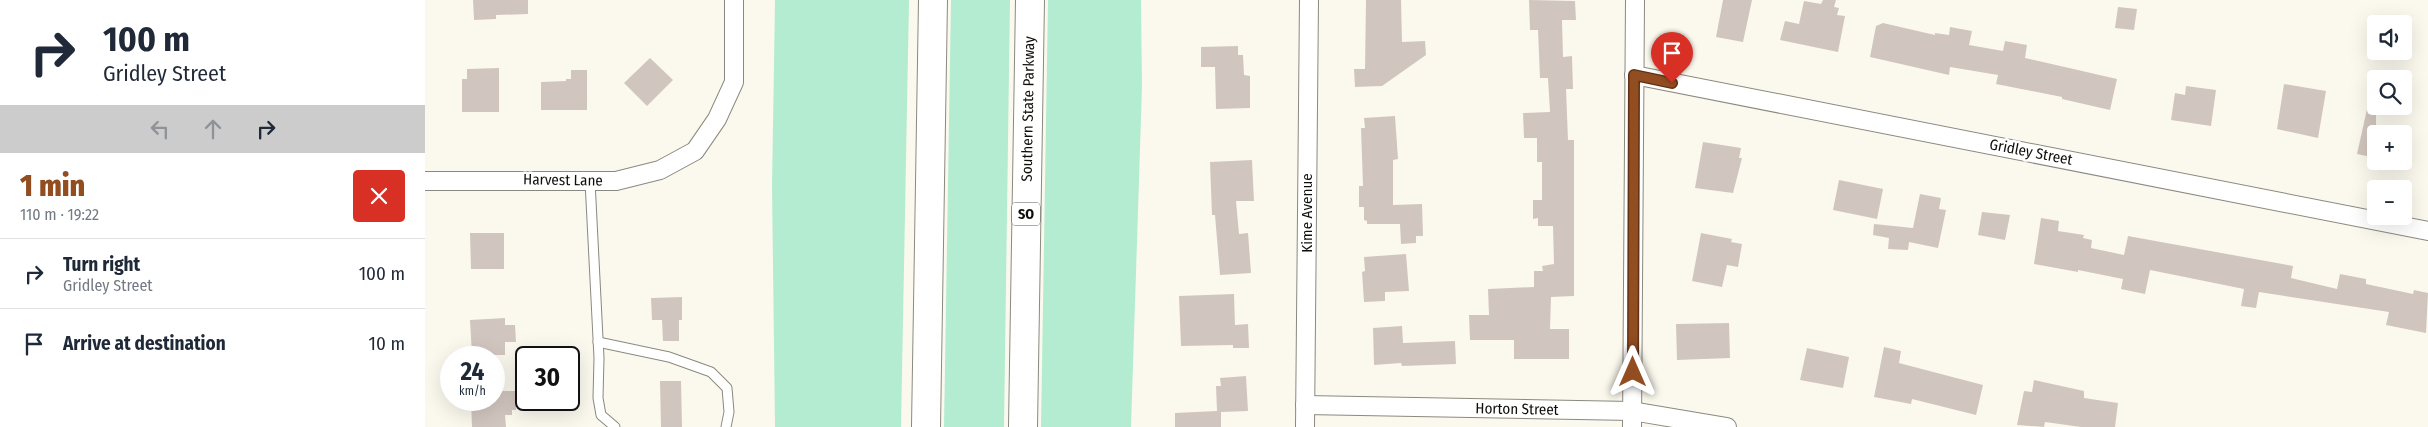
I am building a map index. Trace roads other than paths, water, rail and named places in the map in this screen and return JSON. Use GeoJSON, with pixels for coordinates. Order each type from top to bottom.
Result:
{"type":"FeatureCollection","features":[{"type":"Feature","properties":{"kind":"highway"},"geometry":{"type":"LineString","coordinates":[[926,427],[933,0]]}},
{"type":"Feature","properties":{"kind":"highway","name":"Southern State Parkway"},"geometry":{"type":"LineString","coordinates":[[1023,427],[1030,0]]}},
{"type":"Feature","properties":{"kind":"street","name":"Harvest Lane"},"geometry":{"type":"LineString","coordinates":[[425,180],[616,181],[661,170],[695,151],[717,119],[733,82],[734,0]]}},
{"type":"Feature","properties":{"kind":"street","name":"Kime Avenue"},"geometry":{"type":"LineString","coordinates":[[1305,427],[1309,0]]}},
{"type":"Feature","properties":{"kind":"street"},"geometry":{"type":"LineString","coordinates":[[1632,419],[1635,0]]}},
{"type":"Feature","properties":{"kind":"street","name":"Gridley Street"},"geometry":{"type":"LineString","coordinates":[[1634,75],[2428,231]]}},
{"type":"Feature","properties":{"kind":"street","name":"Horton Street"},"geometry":{"type":"LineString","coordinates":[[1305,405],[1632,419],[1727,427]]}},
{"type":"Feature","properties":{"kind":"lane"},"geometry":{"type":"LineString","coordinates":[[590,181],[599,342],[598,398],[601,414],[615,427]]}},
{"type":"Feature","properties":{"kind":"lane"},"geometry":{"type":"LineString","coordinates":[[599,342],[669,357],[711,372],[727,388],[729,412],[726,427]]}}]}
